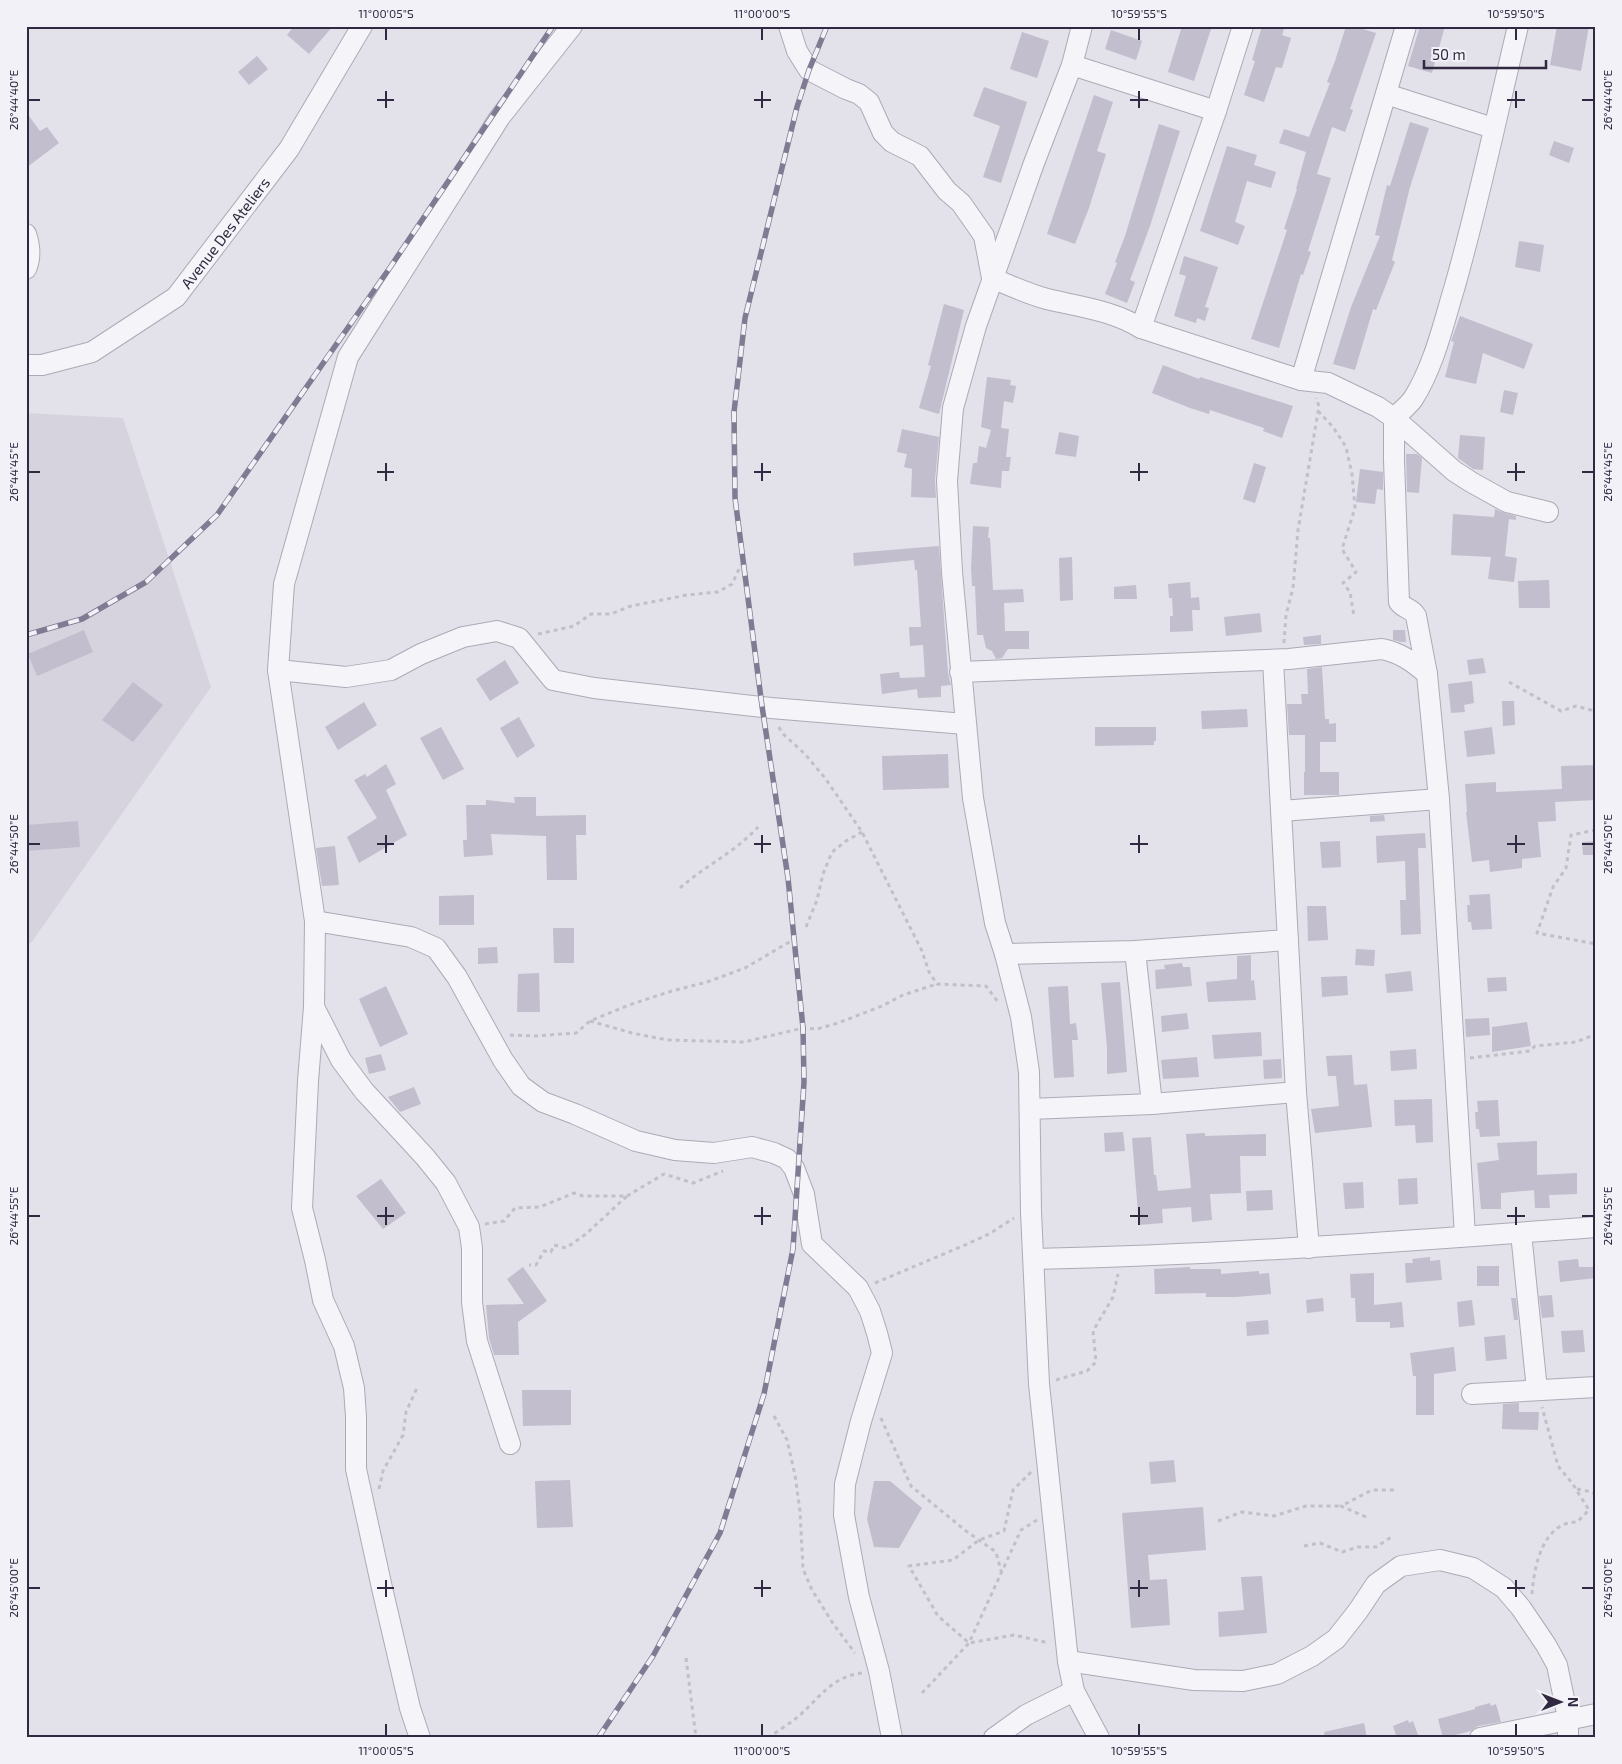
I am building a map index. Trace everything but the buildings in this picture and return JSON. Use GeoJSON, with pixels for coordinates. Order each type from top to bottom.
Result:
{"type":"FeatureCollection","features":[{"type":"Feature","properties":{"kind":"street","name":"Avenue Des Ateliers"},"geometry":{"type":"LineString","coordinates":[[26,365],[42,365],[92,352],[176,297],[288,149],[362,26]]}},
{"type":"Feature","properties":{"kind":"street"},"geometry":{"type":"LineString","coordinates":[[420,1738],[410,1708],[356,1469],[354,1388],[344,1346],[323,1300],[302,1208],[314,1007],[315,921],[278,670],[284,584],[348,357],[500,117],[572,26]]}},
{"type":"Feature","properties":{"kind":"street"},"geometry":{"type":"LineString","coordinates":[[789,26],[797,51],[808,70],[859,94],[869,102],[883,133],[892,142],[920,156],[947,191],[961,204],[984,236],[992,278]]}},
{"type":"Feature","properties":{"kind":"street"},"geometry":{"type":"LineString","coordinates":[[1082,26],[1072,65],[1034,163],[976,326],[953,408],[947,481],[960,672],[973,798],[995,923],[1021,1017],[1029,1072],[1038,1384],[1068,1661],[1074,1691],[1099,1738]]}},
{"type":"Feature","properties":{"kind":"street"},"geometry":{"type":"LineString","coordinates":[[1140,328],[1216,111],[1243,26]]}},
{"type":"Feature","properties":{"kind":"street"},"geometry":{"type":"LineString","coordinates":[[1306,380],[1406,26]]}},
{"type":"Feature","properties":{"kind":"street"},"geometry":{"type":"LineString","coordinates":[[1465,1236],[1439,799],[1427,674],[1416,616],[1414,611],[1399,602],[1394,418],[1412,401],[1423,381],[1441,333],[1480,192],[1493,128],[1518,26]]}},
{"type":"Feature","properties":{"kind":"street"},"geometry":{"type":"LineString","coordinates":[[1072,65],[1216,111]]}},
{"type":"Feature","properties":{"kind":"street"},"geometry":{"type":"LineString","coordinates":[[1386,94],[1493,128]]}},
{"type":"Feature","properties":{"kind":"street"},"geometry":{"type":"LineString","coordinates":[[26,234],[30,262],[26,269]]}},
{"type":"Feature","properties":{"kind":"street"},"geometry":{"type":"LineString","coordinates":[[992,278],[1028,294],[1103,310],[1140,328],[1306,380],[1328,383],[1378,407],[1394,418],[1454,471],[1471,482],[1507,502],[1548,512]]}},
{"type":"Feature","properties":{"kind":"street"},"geometry":{"type":"LineString","coordinates":[[278,670],[346,677],[391,670],[421,654],[464,637],[497,631],[519,638],[553,680],[594,688],[771,708],[965,724]]}},
{"type":"Feature","properties":{"kind":"street"},"geometry":{"type":"LineString","coordinates":[[960,672],[1273,660],[1382,649],[1396,652],[1410,660],[1427,674]]}},
{"type":"Feature","properties":{"kind":"street"},"geometry":{"type":"LineString","coordinates":[[1273,660],[1296,1092],[1309,1248]]}},
{"type":"Feature","properties":{"kind":"street"},"geometry":{"type":"LineString","coordinates":[[1281,811],[1439,799]]}},
{"type":"Feature","properties":{"kind":"street"},"geometry":{"type":"LineString","coordinates":[[315,921],[411,937],[436,948],[457,977],[503,1060],[521,1086],[543,1102],[636,1141],[674,1150],[714,1153],[752,1147],[774,1153],[786,1159],[794,1168],[804,1194],[812,1244],[858,1288],[870,1311],[882,1353],[869,1393],[845,1484],[844,1515],[859,1597],[879,1672],[892,1738]]}},
{"type":"Feature","properties":{"kind":"street"},"geometry":{"type":"LineString","coordinates":[[1005,954],[1135,951],[1288,940]]}},
{"type":"Feature","properties":{"kind":"street"},"geometry":{"type":"LineString","coordinates":[[1135,951],[1152,1104]]}},
{"type":"Feature","properties":{"kind":"street"},"geometry":{"type":"LineString","coordinates":[[314,1007],[341,1060],[364,1091],[425,1157],[446,1184],[469,1227],[472,1248],[472,1302],[477,1341],[510,1444]]}},
{"type":"Feature","properties":{"kind":"street"},"geometry":{"type":"LineString","coordinates":[[1030,1109],[1152,1104],[1296,1092]]}},
{"type":"Feature","properties":{"kind":"street"},"geometry":{"type":"LineString","coordinates":[[1034,1258],[1309,1248],[1596,1227]]}},
{"type":"Feature","properties":{"kind":"street"},"geometry":{"type":"LineString","coordinates":[[1521,1232],[1537,1390]]}},
{"type":"Feature","properties":{"kind":"street"},"geometry":{"type":"LineString","coordinates":[[1472,1394],[1596,1387]]}},
{"type":"Feature","properties":{"kind":"street"},"geometry":{"type":"LineString","coordinates":[[1068,1661],[1194,1680],[1243,1681],[1277,1674],[1312,1656],[1336,1638],[1358,1612],[1376,1584],[1401,1566],[1440,1560],[1473,1568],[1504,1588],[1512,1596],[1531,1622],[1557,1665],[1568,1728]]}},
{"type":"Feature","properties":{"kind":"street"},"geometry":{"type":"LineString","coordinates":[[994,1738],[1026,1715],[1074,1691]]}},
{"type":"Feature","properties":{"kind":"street"},"geometry":{"type":"LineString","coordinates":[[1480,1738],[1537,1726],[1568,1728],[1596,1714]]}},
{"type":"Feature","properties":{"kind":"path"},"geometry":{"type":"LineString","coordinates":[[1273,660],[1280,654],[1284,646],[1286,615],[1294,588],[1298,530],[1319,406],[1306,380]]}},
{"type":"Feature","properties":{"kind":"path"},"geometry":{"type":"LineString","coordinates":[[1318,411],[1346,447],[1352,474],[1354,508],[1342,549],[1356,572],[1343,584],[1350,592],[1354,616]]}},
{"type":"Feature","properties":{"kind":"path"},"geometry":{"type":"LineString","coordinates":[[519,638],[574,626],[591,614],[611,614],[631,606],[687,595],[718,592],[732,584],[741,565]]}},
{"type":"Feature","properties":{"kind":"path"},"geometry":{"type":"LineString","coordinates":[[1509,682],[1561,711],[1576,706],[1590,710],[1596,718]]}},
{"type":"Feature","properties":{"kind":"path"},"geometry":{"type":"LineString","coordinates":[[771,708],[782,733],[805,754],[820,772],[862,832],[922,951],[936,984]]}},
{"type":"Feature","properties":{"kind":"path"},"geometry":{"type":"LineString","coordinates":[[680,888],[696,874],[744,842],[758,827]]}},
{"type":"Feature","properties":{"kind":"path"},"geometry":{"type":"LineString","coordinates":[[1596,830],[1571,835],[1566,868],[1552,887],[1536,933],[1596,944]]}},
{"type":"Feature","properties":{"kind":"path"},"geometry":{"type":"LineString","coordinates":[[806,927],[817,900],[823,874],[832,852],[862,832]]}},
{"type":"Feature","properties":{"kind":"path"},"geometry":{"type":"LineString","coordinates":[[490,1035],[535,1036],[576,1033],[590,1021],[629,1005],[707,982],[745,968],[791,942]]}},
{"type":"Feature","properties":{"kind":"path"},"geometry":{"type":"LineString","coordinates":[[590,1021],[632,1033],[668,1040],[744,1042],[803,1028],[817,1029],[838,1023],[882,1006],[903,995],[936,984],[986,986],[1000,1005]]}},
{"type":"Feature","properties":{"kind":"path"},"geometry":{"type":"LineString","coordinates":[[1455,1059],[1530,1051],[1535,1046],[1576,1042],[1596,1034]]}},
{"type":"Feature","properties":{"kind":"path"},"geometry":{"type":"LineString","coordinates":[[529,1266],[536,1266],[544,1251],[550,1252],[554,1245],[566,1248],[586,1234],[626,1196],[664,1174],[693,1184],[726,1170]]}},
{"type":"Feature","properties":{"kind":"path"},"geometry":{"type":"LineString","coordinates":[[469,1227],[504,1221],[515,1208],[540,1207],[574,1193],[583,1196],[626,1196]]}},
{"type":"Feature","properties":{"kind":"path"},"geometry":{"type":"LineString","coordinates":[[858,1288],[965,1245],[989,1234],[1011,1219],[1032,1212]]}},
{"type":"Feature","properties":{"kind":"path"},"geometry":{"type":"LineString","coordinates":[[1038,1384],[1087,1371],[1096,1362],[1093,1331],[1113,1297],[1121,1256]]}},
{"type":"Feature","properties":{"kind":"path"},"geometry":{"type":"LineString","coordinates":[[379,1490],[383,1471],[403,1435],[406,1412],[417,1388]]}},
{"type":"Feature","properties":{"kind":"path"},"geometry":{"type":"LineString","coordinates":[[1531,1622],[1537,1559],[1550,1534],[1568,1522],[1578,1522],[1589,1510],[1558,1466],[1537,1390]]}},
{"type":"Feature","properties":{"kind":"path"},"geometry":{"type":"LineString","coordinates":[[869,1393],[892,1440],[911,1486],[996,1552],[1000,1571]]}},
{"type":"Feature","properties":{"kind":"path"},"geometry":{"type":"LineString","coordinates":[[774,1416],[787,1440],[795,1475],[800,1511],[803,1569],[812,1590],[834,1625],[859,1659],[879,1672]]}},
{"type":"Feature","properties":{"kind":"path"},"geometry":{"type":"LineString","coordinates":[[1046,1457],[1013,1490],[1004,1531],[979,1540],[953,1560],[909,1566],[938,1616],[969,1642],[1014,1635],[1050,1643],[1068,1661]]}},
{"type":"Feature","properties":{"kind":"path"},"geometry":{"type":"LineString","coordinates":[[1576,1489],[1592,1492],[1596,1495]]}},
{"type":"Feature","properties":{"kind":"path"},"geometry":{"type":"LineString","coordinates":[[1341,1506],[1372,1490],[1396,1490]]}},
{"type":"Feature","properties":{"kind":"path"},"geometry":{"type":"LineString","coordinates":[[1218,1521],[1242,1512],[1274,1516],[1306,1506],[1341,1506],[1366,1517]]}},
{"type":"Feature","properties":{"kind":"path"},"geometry":{"type":"LineString","coordinates":[[922,1694],[969,1642],[1000,1571],[1021,1530],[1053,1512]]}},
{"type":"Feature","properties":{"kind":"path"},"geometry":{"type":"LineString","coordinates":[[1304,1546],[1320,1543],[1342,1552],[1358,1547],[1376,1547],[1393,1536]]}},
{"type":"Feature","properties":{"kind":"path"},"geometry":{"type":"LineString","coordinates":[[686,1658],[696,1738]]}},
{"type":"Feature","properties":{"kind":"path"},"geometry":{"type":"LineString","coordinates":[[768,1738],[794,1720],[826,1688],[841,1678],[879,1672]]}},
{"type":"Feature","properties":{"kind":"shaded area"},"geometry":{"type":"Polygon","coordinates":[[[26,413],[123,418],[211,687],[31,943],[26,944],[26,413]]]}},
{"type":"Feature","properties":{"kind":"railway"},"geometry":{"type":"LineString","coordinates":[[26,635],[82,619],[146,582],[217,515],[389,269],[553,26]]}},
{"type":"Feature","properties":{"kind":"railway"},"geometry":{"type":"LineString","coordinates":[[598,1738],[653,1656],[720,1533],[764,1394],[793,1249],[804,1082],[803,1028],[788,878],[762,706],[735,498],[734,412],[745,318],[797,107],[809,70],[827,26]]}}]}
